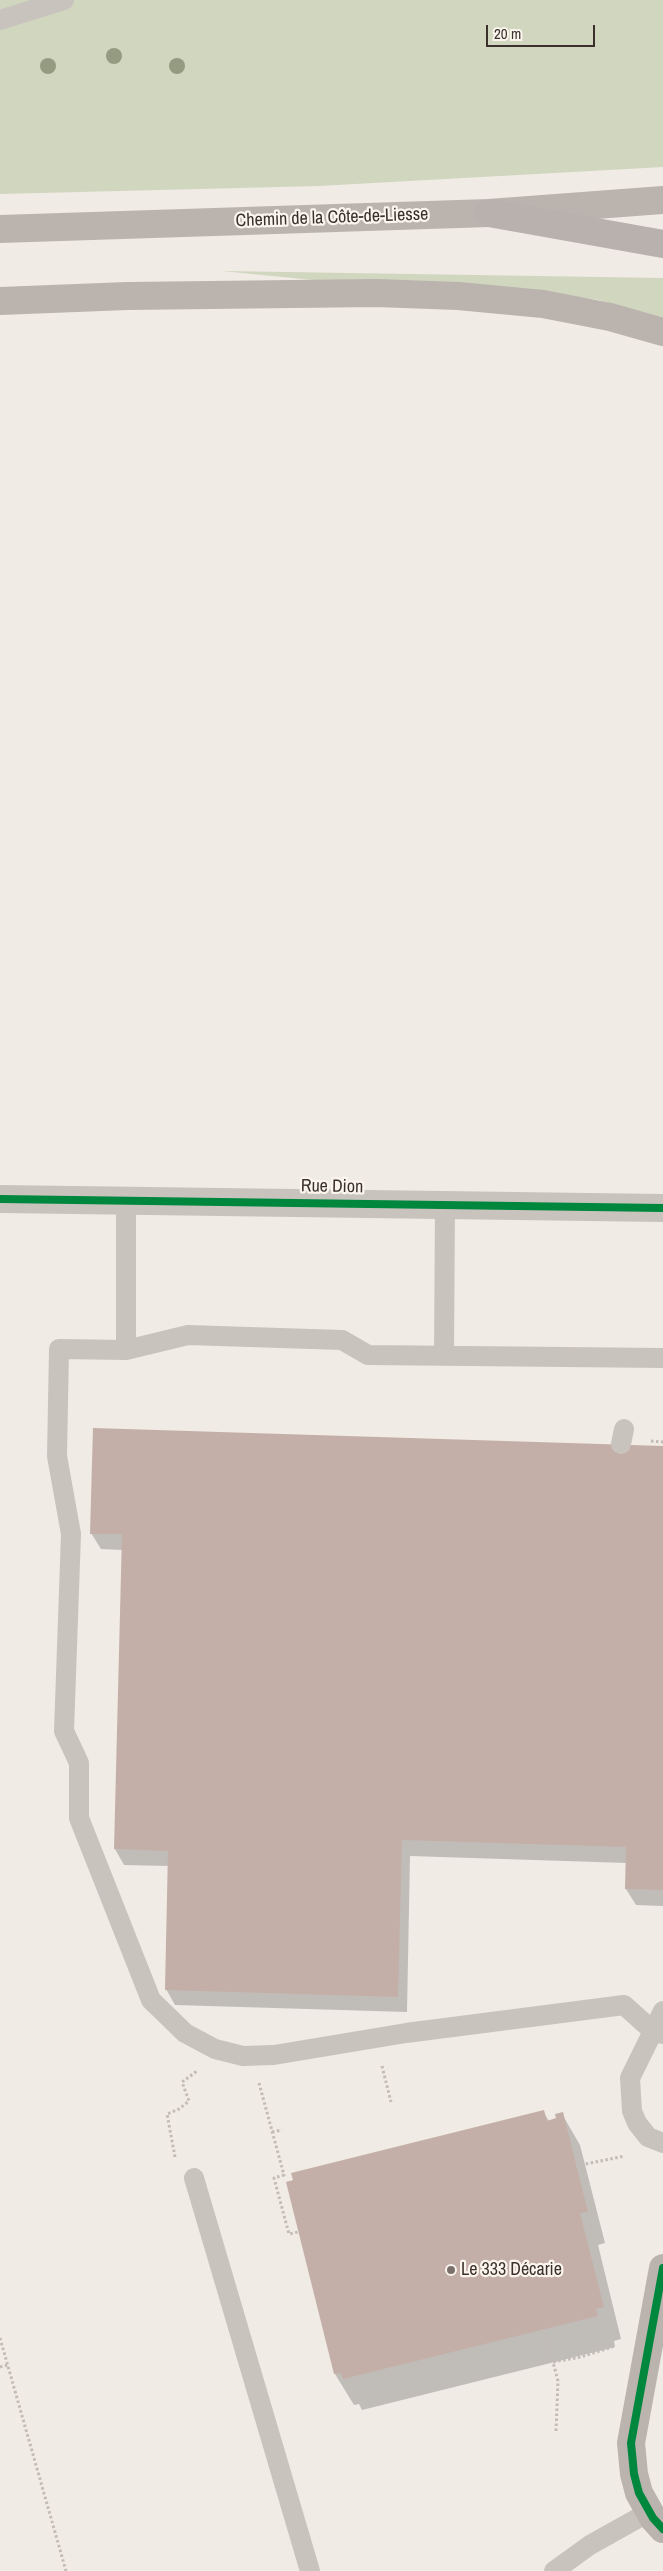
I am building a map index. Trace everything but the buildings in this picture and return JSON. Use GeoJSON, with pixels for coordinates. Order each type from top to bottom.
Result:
{"type":"FeatureCollection","features":[{"type":"Feature","properties":{"kind":"main road","name":"Chemin de la Côte-de-Liesse"},"geometry":{"type":"LineString","coordinates":[[0,229],[489,213],[663,200]]}},
{"type":"Feature","properties":{"kind":"main road"},"geometry":{"type":"LineString","coordinates":[[489,213],[663,244]]}},
{"type":"Feature","properties":{"kind":"main road"},"geometry":{"type":"LineString","coordinates":[[0,301],[127,296],[376,293],[458,296],[543,304],[610,317],[663,332]]}},
{"type":"Feature","properties":{"kind":"main road"},"geometry":{"type":"LineString","coordinates":[[656,2520],[636,2483],[631,2443],[663,2268]]}},
{"type":"Feature","properties":{"kind":"street","name":"Rue Dion"},"geometry":{"type":"LineString","coordinates":[[0,1199],[126,1199],[663,1208]]}},
{"type":"Feature","properties":{"kind":"lane"},"geometry":{"type":"LineString","coordinates":[[0,20],[64,0]]}},
{"type":"Feature","properties":{"kind":"lane"},"geometry":{"type":"LineString","coordinates":[[126,1199],[126,1350]]}},
{"type":"Feature","properties":{"kind":"lane"},"geometry":{"type":"LineString","coordinates":[[444,1356],[445,1204]]}},
{"type":"Feature","properties":{"kind":"lane"},"geometry":{"type":"LineString","coordinates":[[658,2033],[624,2005],[376,2038],[274,2055],[252,2056],[222,2051],[185,2033],[151,2000],[79,1818],[79,1763],[64,1732],[71,1534],[57,1456],[59,1349],[126,1350],[188,1335],[342,1340],[368,1355],[663,1358]]}},
{"type":"Feature","properties":{"kind":"lane"},"geometry":{"type":"LineString","coordinates":[[663,2011],[658,2033],[630,2078],[632,2111],[637,2123],[648,2137],[663,2143]]}},
{"type":"Feature","properties":{"kind":"lane"},"geometry":{"type":"LineString","coordinates":[[194,2178],[310,2571]]}},
{"type":"Feature","properties":{"kind":"lane"},"geometry":{"type":"LineString","coordinates":[[554,2571],[590,2545],[656,2520]]}},
{"type":"Feature","properties":{"kind":"path"},"geometry":{"type":"LineString","coordinates":[[376,2038],[391,2102]]}},
{"type":"Feature","properties":{"kind":"path"},"geometry":{"type":"LineString","coordinates":[[252,2056],[284,2175],[274,2178],[289,2234],[298,2232]]}},
{"type":"Feature","properties":{"kind":"path"},"geometry":{"type":"LineString","coordinates":[[171,2129],[167,2114],[179,2109],[189,2101],[182,2082]]}},
{"type":"Feature","properties":{"kind":"path"},"geometry":{"type":"LineString","coordinates":[[272,2132],[282,2130]]}},
{"type":"Feature","properties":{"kind":"path"},"geometry":{"type":"LineString","coordinates":[[576,2166],[629,2155]]}},
{"type":"Feature","properties":{"kind":"path"},"geometry":{"type":"LineString","coordinates":[[543,2330],[558,2381],[556,2431]]}},
{"type":"Feature","properties":{"kind":"path"},"geometry":{"type":"LineString","coordinates":[[0,2338],[66,2571]]}},
{"type":"Feature","properties":{"kind":"path"},"geometry":{"type":"LineString","coordinates":[[553,2362],[581,2357],[623,2343]]}},
{"type":"Feature","properties":{"kind":"path"},"geometry":{"type":"LineString","coordinates":[[0,2367],[8,2364]]}},
{"type":"Feature","properties":{"kind":"green space"},"geometry":{"type":"Polygon","coordinates":[[[0,0],[663,0],[663,167],[319,186],[0,194],[0,0]]]}},
{"type":"Feature","properties":{"kind":"green space"},"geometry":{"type":"Polygon","coordinates":[[[222,271],[663,278],[663,318],[599,300],[542,292],[343,283],[222,271]]]}},
{"type":"Feature","properties":{"kind":"cycle path"},"geometry":{"type":"LineString","coordinates":[[0,1199],[663,1208]]}},
{"type":"Feature","properties":{"kind":"cycle path"},"geometry":{"type":"LineString","coordinates":[[663,2268],[631,2443],[634,2474],[639,2493],[653,2518],[663,2529]]}},
{"type":"Feature","properties":{"kind":"place","name":"Le 333 Décarie"},"geometry":{"type":"Point","coordinates":[451,2270]}}]}
